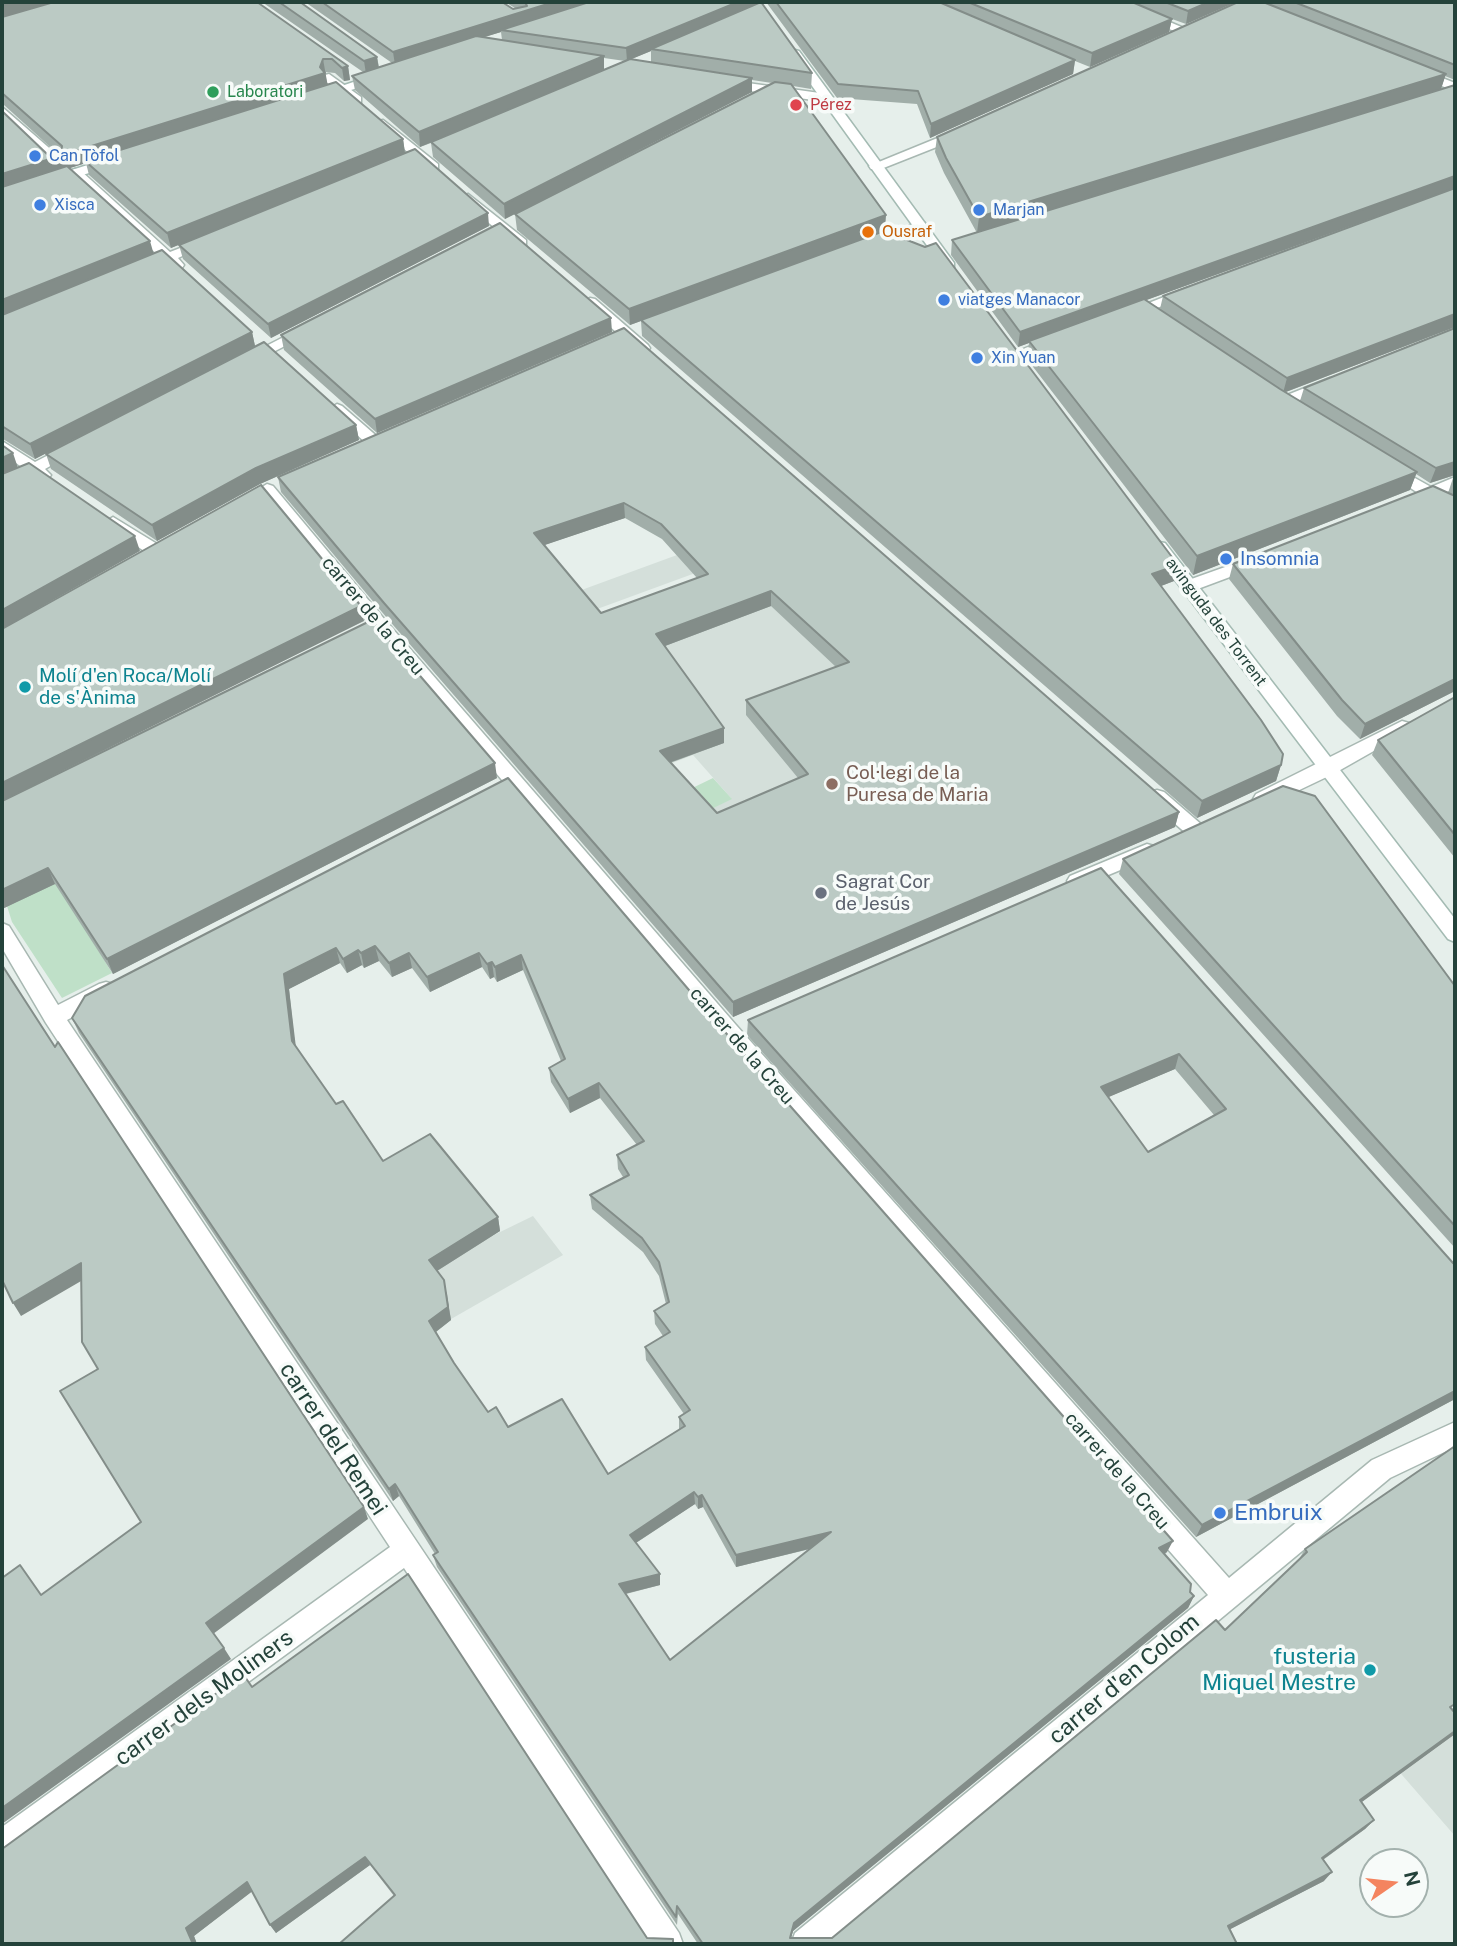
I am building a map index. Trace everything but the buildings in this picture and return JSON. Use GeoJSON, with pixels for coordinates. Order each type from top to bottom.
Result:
{"type":"FeatureCollection","features":[{"type":"Feature","properties":{"kind":"street"},"geometry":{"type":"LineString","coordinates":[[1112,2],[1185,31]]}},
{"type":"Feature","properties":{"kind":"street"},"geometry":{"type":"LineString","coordinates":[[788,44],[920,226],[945,249],[961,283]]}},
{"type":"Feature","properties":{"kind":"street"},"geometry":{"type":"LineString","coordinates":[[305,100],[394,72],[380,62]]}},
{"type":"Feature","properties":{"kind":"street"},"geometry":{"type":"LineString","coordinates":[[1406,68],[1451,91]]}},
{"type":"Feature","properties":{"kind":"street"},"geometry":{"type":"LineString","coordinates":[[365,81],[351,71],[322,80],[343,88],[534,254]]}},
{"type":"Feature","properties":{"kind":"street"},"geometry":{"type":"LineString","coordinates":[[706,81],[828,98]]}},
{"type":"Feature","properties":{"kind":"street"},"geometry":{"type":"LineString","coordinates":[[748,103],[772,90]]}},
{"type":"Feature","properties":{"kind":"street"},"geometry":{"type":"LineString","coordinates":[[2,111],[189,276]]}},
{"type":"Feature","properties":{"kind":"street"},"geometry":{"type":"LineString","coordinates":[[876,166],[970,129]]}},
{"type":"Feature","properties":{"kind":"street"},"geometry":{"type":"LineString","coordinates":[[2,196],[63,165],[126,157]]}},
{"type":"Feature","properties":{"kind":"street"},"geometry":{"type":"LineString","coordinates":[[856,249],[920,226]]}},
{"type":"Feature","properties":{"kind":"street"},"geometry":{"type":"LineString","coordinates":[[130,273],[219,237]]}},
{"type":"Feature","properties":{"kind":"street"},"geometry":{"type":"LineString","coordinates":[[1116,318],[1207,285]]}},
{"type":"Feature","properties":{"kind":"street"},"geometry":{"type":"LineString","coordinates":[[575,290],[659,362]]}},
{"type":"Feature","properties":{"kind":"street"},"geometry":{"type":"LineString","coordinates":[[1142,308],[1163,323]]}},
{"type":"Feature","properties":{"kind":"street"},"geometry":{"type":"LineString","coordinates":[[232,367],[319,323]]}},
{"type":"Feature","properties":{"kind":"street"},"geometry":{"type":"LineString","coordinates":[[1014,356],[1065,337]]}},
{"type":"Feature","properties":{"kind":"street"},"geometry":{"type":"LineString","coordinates":[[1304,416],[1276,398],[1344,377]]}},
{"type":"Feature","properties":{"kind":"street"},"geometry":{"type":"LineString","coordinates":[[326,399],[374,442]]}},
{"type":"Feature","properties":{"kind":"street"},"geometry":{"type":"LineString","coordinates":[[2,485],[83,443]]}},
{"type":"Feature","properties":{"kind":"street"},"geometry":{"type":"LineString","coordinates":[[2,446],[56,483]]}},
{"type":"Feature","properties":{"kind":"street"},"geometry":{"type":"LineString","coordinates":[[1373,458],[1455,508]]}},
{"type":"Feature","properties":{"kind":"street"},"geometry":{"type":"LineString","coordinates":[[1405,504],[1455,482]]}},
{"type":"Feature","properties":{"kind":"street","name":"carrer de la Creu"},"geometry":{"type":"LineString","coordinates":[[267,490],[373,627],[507,784],[1226,1595]]}},
{"type":"Feature","properties":{"kind":"street"},"geometry":{"type":"LineString","coordinates":[[100,513],[155,551]]}},
{"type":"Feature","properties":{"kind":"street","name":"avinguda des Torrent"},"geometry":{"type":"LineString","coordinates":[[1147,531],[1455,934]]}},
{"type":"Feature","properties":{"kind":"street"},"geometry":{"type":"LineString","coordinates":[[1189,586],[1278,552]]}},
{"type":"Feature","properties":{"kind":"street"},"geometry":{"type":"LineString","coordinates":[[1243,808],[1328,768],[1421,717]]}},
{"type":"Feature","properties":{"kind":"street"},"geometry":{"type":"LineString","coordinates":[[1052,892],[1201,828],[1142,785]]}},
{"type":"Feature","properties":{"kind":"street"},"geometry":{"type":"LineString","coordinates":[[1102,871],[1121,891]]}},
{"type":"Feature","properties":{"kind":"street","name":"carrer del Remei"},"geometry":{"type":"LineString","coordinates":[[2,931],[54,1017],[668,1944]]}},
{"type":"Feature","properties":{"kind":"street"},"geometry":{"type":"LineString","coordinates":[[54,1017],[128,979]]}},
{"type":"Feature","properties":{"kind":"street"},"geometry":{"type":"LineString","coordinates":[[728,1031],[753,1020]]}},
{"type":"Feature","properties":{"kind":"street","name":"carrer d'en Colom"},"geometry":{"type":"LineString","coordinates":[[806,1944],[1381,1469],[1455,1434]]}},
{"type":"Feature","properties":{"kind":"street","name":"carrer dels Moliners"},"geometry":{"type":"LineString","coordinates":[[2,1845],[406,1550]]}},
{"type":"Feature","properties":{"kind":"shaded area"},"geometry":{"type":"Polygon","coordinates":[[[677,555],[709,568],[589,612],[557,599],[677,555]]]}},
{"type":"Feature","properties":{"kind":"shaded area"},"geometry":{"type":"Polygon","coordinates":[[[741,577],[856,684],[845,827],[703,813],[731,798],[693,755],[649,772],[508,663],[741,577]]]}},
{"type":"Feature","properties":{"kind":"shaded area"},"geometry":{"type":"Polygon","coordinates":[[[533,1216],[563,1255],[327,1390],[365,1306],[533,1216]]]}},
{"type":"Feature","properties":{"kind":"shaded area"},"geometry":{"type":"Polygon","coordinates":[[[1406,1679],[1455,1734],[1455,1836],[1396,1768],[1406,1679]]]}},
{"type":"Feature","properties":{"kind":"green space"},"geometry":{"type":"Polygon","coordinates":[[[713,778],[732,799],[703,813],[649,809],[713,778]]]}},
{"type":"Feature","properties":{"kind":"green space"},"geometry":{"type":"Polygon","coordinates":[[[57,882],[112,973],[62,998],[12,922],[7,906],[57,882]]]}},
{"type":"Feature","properties":{"kind":"place","name":"Laboratori"},"geometry":{"type":"Point","coordinates":[213,92]}},
{"type":"Feature","properties":{"kind":"place","name":"Pérez"},"geometry":{"type":"Point","coordinates":[796,105]}},
{"type":"Feature","properties":{"kind":"place","name":"Can Tòfol"},"geometry":{"type":"Point","coordinates":[35,156]}},
{"type":"Feature","properties":{"kind":"place","name":"Xisca"},"geometry":{"type":"Point","coordinates":[40,205]}},
{"type":"Feature","properties":{"kind":"place","name":"Marjan"},"geometry":{"type":"Point","coordinates":[979,210]}},
{"type":"Feature","properties":{"kind":"place","name":"Ousraf"},"geometry":{"type":"Point","coordinates":[868,232]}},
{"type":"Feature","properties":{"kind":"place","name":"viatges Manacor"},"geometry":{"type":"Point","coordinates":[944,300]}},
{"type":"Feature","properties":{"kind":"place","name":"Xin Yuan"},"geometry":{"type":"Point","coordinates":[977,358]}},
{"type":"Feature","properties":{"kind":"place","name":"Insomnia"},"geometry":{"type":"Point","coordinates":[1226,559]}},
{"type":"Feature","properties":{"kind":"place","name":"Molí d'en Roca/Molí de s'Ànima"},"geometry":{"type":"Point","coordinates":[25,687]}},
{"type":"Feature","properties":{"kind":"place","name":"Col·legi de la Puresa de Maria"},"geometry":{"type":"Point","coordinates":[832,784]}},
{"type":"Feature","properties":{"kind":"place","name":"Sagrat Cor de Jesús"},"geometry":{"type":"Point","coordinates":[821,893]}},
{"type":"Feature","properties":{"kind":"place","name":"Embruix"},"geometry":{"type":"Point","coordinates":[1220,1513]}},
{"type":"Feature","properties":{"kind":"place","name":"fusteria Miquel Mestre"},"geometry":{"type":"Point","coordinates":[1370,1670]}}]}
